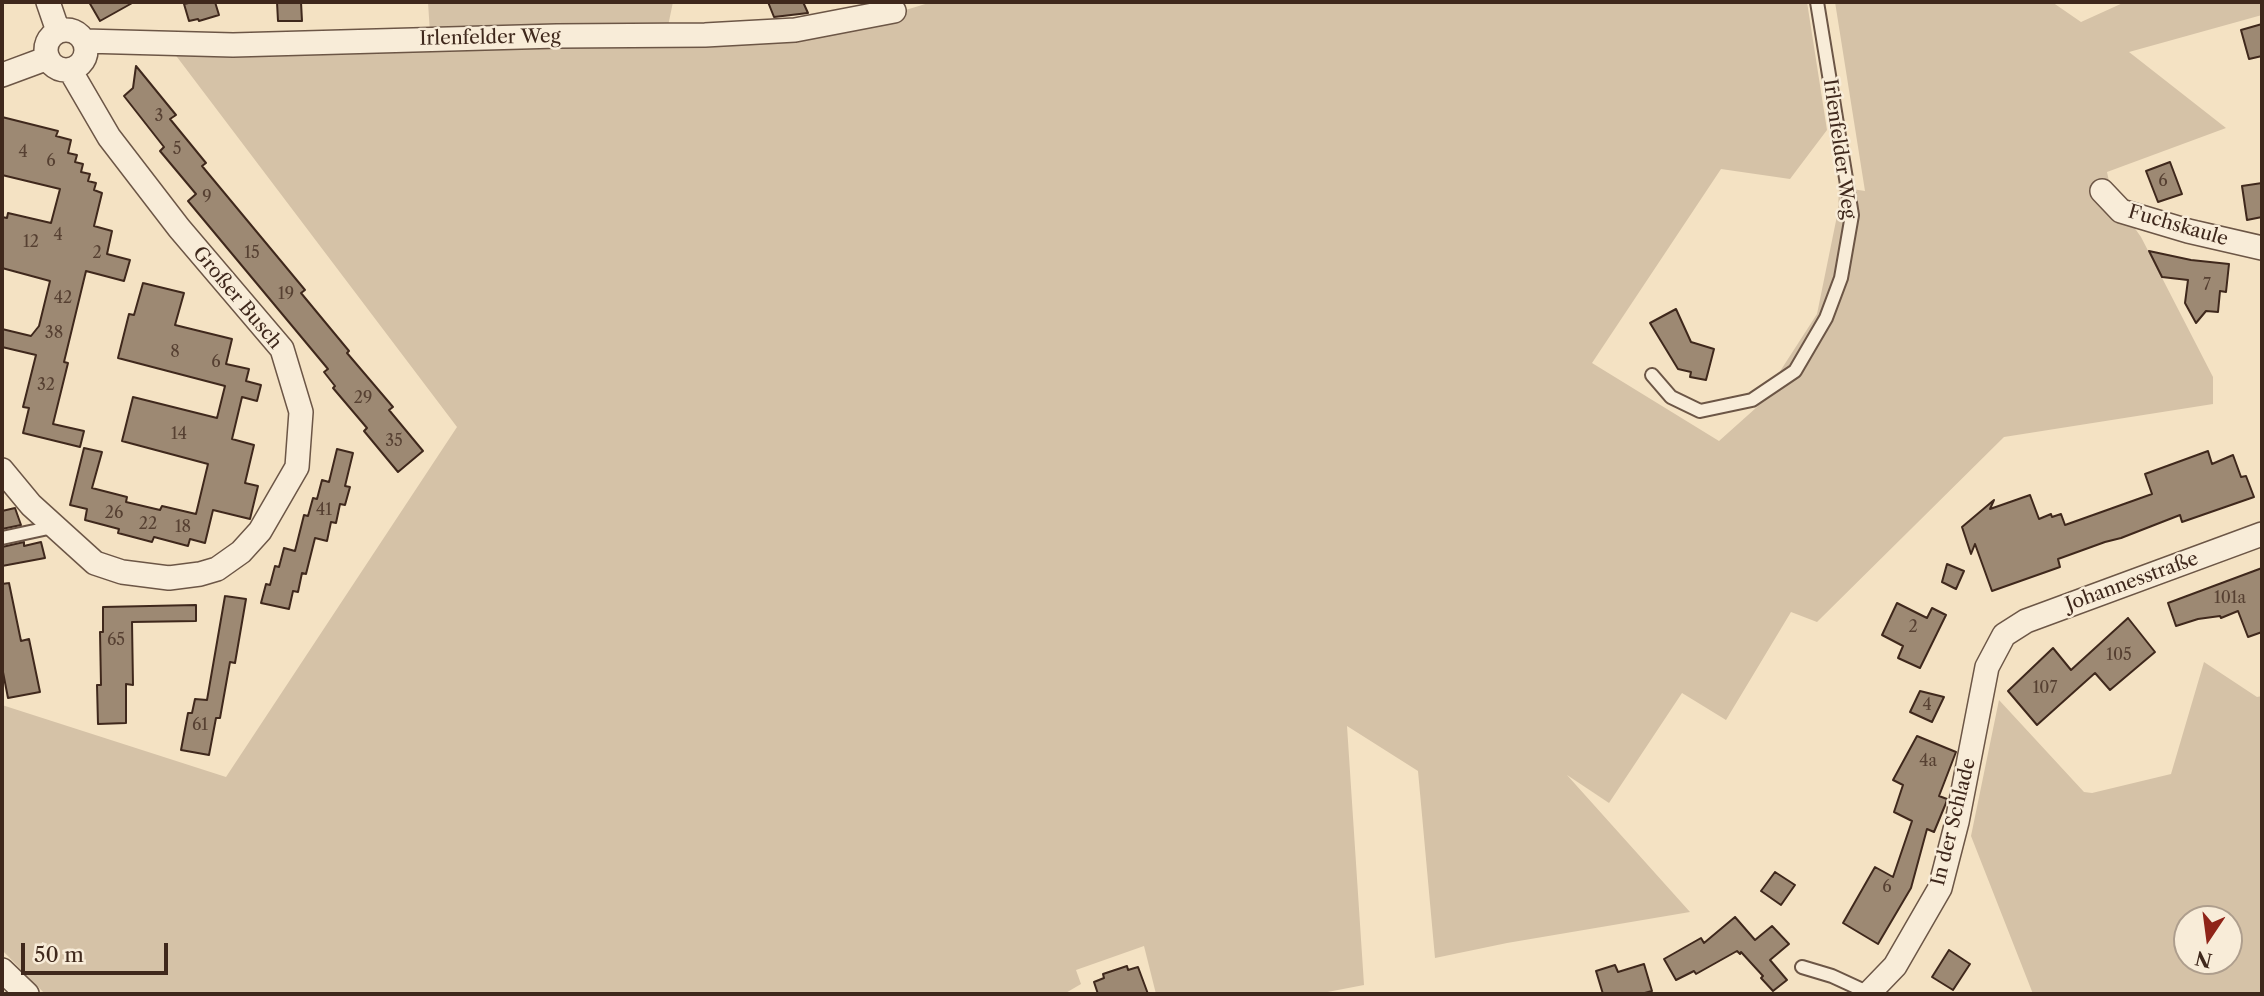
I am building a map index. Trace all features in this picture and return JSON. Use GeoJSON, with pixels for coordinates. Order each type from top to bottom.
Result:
{"type":"FeatureCollection","features":[{"type":"Feature","properties":{"kind":"street"},"geometry":{"type":"LineString","coordinates":[[48,2],[58,31],[51,36],[46,47],[48,58],[53,65],[70,70],[79,66],[85,59],[85,41]]}},
{"type":"Feature","properties":{"kind":"street","name":"Irlenfelder Weg"},"geometry":{"type":"LineString","coordinates":[[58,31],[70,30],[78,33],[85,41],[233,45],[557,36],[705,35],[795,30],[894,11]]}},
{"type":"Feature","properties":{"kind":"street"},"geometry":{"type":"LineString","coordinates":[[2,75],[48,58]]}},
{"type":"Feature","properties":{"kind":"street","name":"Großer Busch"},"geometry":{"type":"LineString","coordinates":[[2,470],[31,506],[95,563],[122,572],[169,578],[200,575],[217,569],[241,552],[260,531],[297,467],[302,412],[282,349],[179,228],[142,180],[109,136],[70,70]]}},
{"type":"Feature","properties":{"kind":"street","name":"Fuchskaule"},"geometry":{"type":"LineString","coordinates":[[2102,191],[2121,211],[2188,231],[2262,248]]}},
{"type":"Feature","properties":{"kind":"street","name":"Johannesstraße"},"geometry":{"type":"LineString","coordinates":[[2004,635],[2026,621],[2262,534]]}},
{"type":"Feature","properties":{"kind":"street","name":"In der Schlade"},"geometry":{"type":"LineString","coordinates":[[1869,994],[1895,966],[1940,888],[1957,822],[1987,667],[2004,635]]}},
{"type":"Feature","properties":{"kind":"street"},"geometry":{"type":"LineString","coordinates":[[2,970],[27,994]]}},
{"type":"Feature","properties":{"kind":"lane","name":"Irlenfelder Weg"},"geometry":{"type":"LineString","coordinates":[[1651,376],[1671,397],[1700,411],[1752,400],[1795,371],[1826,318],[1841,278],[1852,215],[1817,2]]}},
{"type":"Feature","properties":{"kind":"lane"},"geometry":{"type":"LineString","coordinates":[[2,538],[53,527]]}},
{"type":"Feature","properties":{"kind":"lane"},"geometry":{"type":"LineString","coordinates":[[1802,967],[1832,976],[1869,994]]}},
{"type":"Feature","properties":{"kind":"shaded area"},"geometry":{"type":"Polygon","coordinates":[[[428,2],[673,2],[668,26],[430,33],[428,2]]]}},
{"type":"Feature","properties":{"kind":"shaded area"},"geometry":{"type":"Polygon","coordinates":[[[932,2],[1807,2],[1827,130],[1790,179],[1721,169],[1592,363],[1719,441],[1757,407],[1817,314],[1838,211],[1839,187],[1865,191],[1835,2],[2052,2],[2081,22],[2125,2],[2262,2],[2262,15],[2129,52],[2226,128],[2107,172],[2112,196],[2141,237],[2213,377],[2213,404],[2004,437],[1817,622],[1791,612],[1726,720],[1682,693],[1609,803],[1567,775],[1690,912],[1435,958],[1418,771],[1347,726],[1364,985],[1317,994],[1156,994],[1144,946],[1076,970],[1081,984],[1064,994],[45,994],[2,950],[2,705],[226,777],[457,427],[174,53],[856,25],[932,2]]]}},
{"type":"Feature","properties":{"kind":"shaded area"},"geometry":{"type":"Polygon","coordinates":[[[2204,662],[2257,697],[2262,696],[2262,994],[2033,994],[1971,836],[1999,700],[2084,792],[2092,793],[2171,774],[2204,662]]]}},
{"type":"Feature","properties":{"kind":"building"},"geometry":{"type":"Polygon","coordinates":[[[89,2],[134,2],[100,21],[89,2]]]}},
{"type":"Feature","properties":{"kind":"building"},"geometry":{"type":"Polygon","coordinates":[[[215,2],[219,15],[189,21],[184,4],[215,2]]]}},
{"type":"Feature","properties":{"kind":"building"},"geometry":{"type":"Polygon","coordinates":[[[277,2],[301,2],[302,21],[278,21],[277,2]]]}},
{"type":"Feature","properties":{"kind":"building"},"geometry":{"type":"Polygon","coordinates":[[[768,2],[803,2],[808,13],[774,17],[768,2]]]}},
{"type":"Feature","properties":{"kind":"building"},"geometry":{"type":"Polygon","coordinates":[[[2262,24],[2262,56],[2249,59],[2241,30],[2262,24]]]}},
{"type":"Feature","properties":{"kind":"building"},"geometry":{"type":"Polygon","coordinates":[[[136,66],[176,115],[170,119],[206,163],[202,166],[305,290],[301,293],[393,407],[389,410],[423,451],[398,472],[364,431],[367,428],[333,388],[335,386],[324,372],[328,369],[188,201],[196,194],[160,151],[164,147],[124,96],[133,88],[136,66]]]}},
{"type":"Feature","properties":{"kind":"building"},"geometry":{"type":"Polygon","coordinates":[[[2,117],[58,131],[56,136],[71,140],[68,153],[77,155],[75,162],[83,164],[81,172],[90,174],[88,181],[96,183],[94,190],[102,193],[94,226],[112,231],[107,254],[130,260],[124,281],[86,271],[64,362],[68,363],[53,424],[84,431],[80,447],[23,433],[29,408],[23,407],[36,355],[2,347],[2,329],[31,336],[39,326],[50,281],[2,268],[2,217],[7,218],[8,213],[51,223],[60,189],[2,175],[2,117]]]}},
{"type":"Feature","properties":{"kind":"building"},"geometry":{"type":"Polygon","coordinates":[[[2170,162],[2182,194],[2158,202],[2146,171],[2170,162]]]}},
{"type":"Feature","properties":{"kind":"building"},"geometry":{"type":"Polygon","coordinates":[[[2262,183],[2262,217],[2247,220],[2242,186],[2262,183]]]}},
{"type":"Feature","properties":{"kind":"building"},"geometry":{"type":"Polygon","coordinates":[[[2149,251],[2191,260],[2229,264],[2226,292],[2220,291],[2218,312],[2206,311],[2196,323],[2185,303],[2188,280],[2162,277],[2149,251]]]}},
{"type":"Feature","properties":{"kind":"building"},"geometry":{"type":"Polygon","coordinates":[[[143,283],[184,293],[175,325],[232,339],[226,364],[249,369],[246,381],[261,385],[257,401],[242,397],[232,439],[254,445],[245,483],[258,486],[250,519],[213,510],[205,543],[190,539],[188,546],[154,537],[152,542],[118,533],[119,529],[85,520],[87,509],[70,505],[84,448],[102,452],[92,488],[127,497],[126,502],[160,510],[162,506],[196,514],[208,464],[122,441],[133,397],[217,418],[225,386],[118,358],[129,314],[134,315],[143,283]]]}},
{"type":"Feature","properties":{"kind":"building"},"geometry":{"type":"Polygon","coordinates":[[[1676,309],[1691,342],[1714,349],[1706,380],[1690,377],[1691,372],[1678,369],[1650,323],[1676,309]]]}},
{"type":"Feature","properties":{"kind":"building"},"geometry":{"type":"Polygon","coordinates":[[[337,449],[353,453],[345,486],[350,487],[345,505],[340,504],[336,523],[331,522],[327,541],[315,538],[306,574],[302,573],[298,592],[293,591],[289,609],[261,603],[275,566],[279,567],[284,548],[295,551],[304,515],[308,516],[313,498],[317,499],[322,480],[329,482],[337,449]]]}},
{"type":"Feature","properties":{"kind":"building"},"geometry":{"type":"Polygon","coordinates":[[[2208,451],[2212,464],[2233,455],[2241,477],[2246,476],[2254,497],[2182,522],[2180,515],[2058,559],[2060,567],[1992,591],[1975,544],[1971,554],[1962,527],[1994,500],[1990,509],[2030,495],[2039,519],[2051,514],[2052,517],[2061,514],[2065,525],[2152,494],[2145,474],[2208,451]]]}},
{"type":"Feature","properties":{"kind":"building"},"geometry":{"type":"Polygon","coordinates":[[[15,508],[21,525],[2,529],[2,511],[15,508]]]}},
{"type":"Feature","properties":{"kind":"building"},"geometry":{"type":"Polygon","coordinates":[[[24,542],[24,546],[41,542],[45,558],[2,566],[2,547],[24,542]]]}},
{"type":"Feature","properties":{"kind":"building"},"geometry":{"type":"Polygon","coordinates":[[[1947,564],[1964,571],[1956,589],[1942,582],[1947,564]]]}},
{"type":"Feature","properties":{"kind":"building"},"geometry":{"type":"Polygon","coordinates":[[[2262,568],[2262,632],[2248,637],[2238,611],[2221,618],[2198,619],[2176,626],[2168,603],[2262,568]]]}},
{"type":"Feature","properties":{"kind":"building"},"geometry":{"type":"Polygon","coordinates":[[[9,583],[21,641],[29,639],[40,692],[8,698],[2,667],[2,584],[9,583]]]}},
{"type":"Feature","properties":{"kind":"building"},"geometry":{"type":"Polygon","coordinates":[[[225,596],[246,599],[235,663],[230,662],[220,718],[216,718],[209,755],[181,750],[188,713],[192,713],[195,699],[207,700],[225,596]]]}},
{"type":"Feature","properties":{"kind":"building"},"geometry":{"type":"Polygon","coordinates":[[[1897,603],[1927,618],[1932,608],[1946,615],[1920,668],[1898,658],[1903,646],[1882,635],[1897,603]]]}},
{"type":"Feature","properties":{"kind":"building"},"geometry":{"type":"Polygon","coordinates":[[[196,605],[196,621],[132,622],[133,685],[126,684],[126,723],[98,724],[97,685],[101,685],[100,632],[103,632],[103,607],[196,605]]]}},
{"type":"Feature","properties":{"kind":"building"},"geometry":{"type":"Polygon","coordinates":[[[2128,618],[2155,652],[2110,690],[2095,673],[2037,725],[2008,691],[2053,648],[2071,670],[2128,618]]]}},
{"type":"Feature","properties":{"kind":"building"},"geometry":{"type":"Polygon","coordinates":[[[1920,691],[1944,697],[1932,722],[1910,712],[1920,691]]]}},
{"type":"Feature","properties":{"kind":"building"},"geometry":{"type":"Polygon","coordinates":[[[1917,736],[1956,752],[1939,796],[1947,799],[1946,803],[1934,832],[1927,829],[1911,888],[1878,944],[1843,923],[1875,867],[1893,877],[1912,821],[1894,812],[1903,785],[1893,780],[1917,736]]]}},
{"type":"Feature","properties":{"kind":"building"},"geometry":{"type":"Polygon","coordinates":[[[1775,872],[1795,885],[1781,905],[1761,891],[1775,872]]]}},
{"type":"Feature","properties":{"kind":"building"},"geometry":{"type":"Polygon","coordinates":[[[1735,917],[1755,940],[1772,926],[1789,944],[1770,960],[1787,980],[1773,991],[1761,978],[1763,976],[1737,951],[1696,974],[1694,971],[1676,980],[1664,959],[1701,938],[1704,943],[1735,917]]]}},
{"type":"Feature","properties":{"kind":"building"},"geometry":{"type":"Polygon","coordinates":[[[1949,950],[1970,964],[1953,990],[1932,977],[1949,950]]]}},
{"type":"Feature","properties":{"kind":"building"},"geometry":{"type":"Polygon","coordinates":[[[1644,964],[1652,991],[1641,994],[1603,994],[1596,971],[1615,965],[1618,972],[1644,964]]]}},
{"type":"Feature","properties":{"kind":"building"},"geometry":{"type":"Polygon","coordinates":[[[1127,966],[1128,970],[1138,967],[1148,994],[1098,994],[1094,982],[1104,978],[1103,974],[1127,966]]]}}]}
